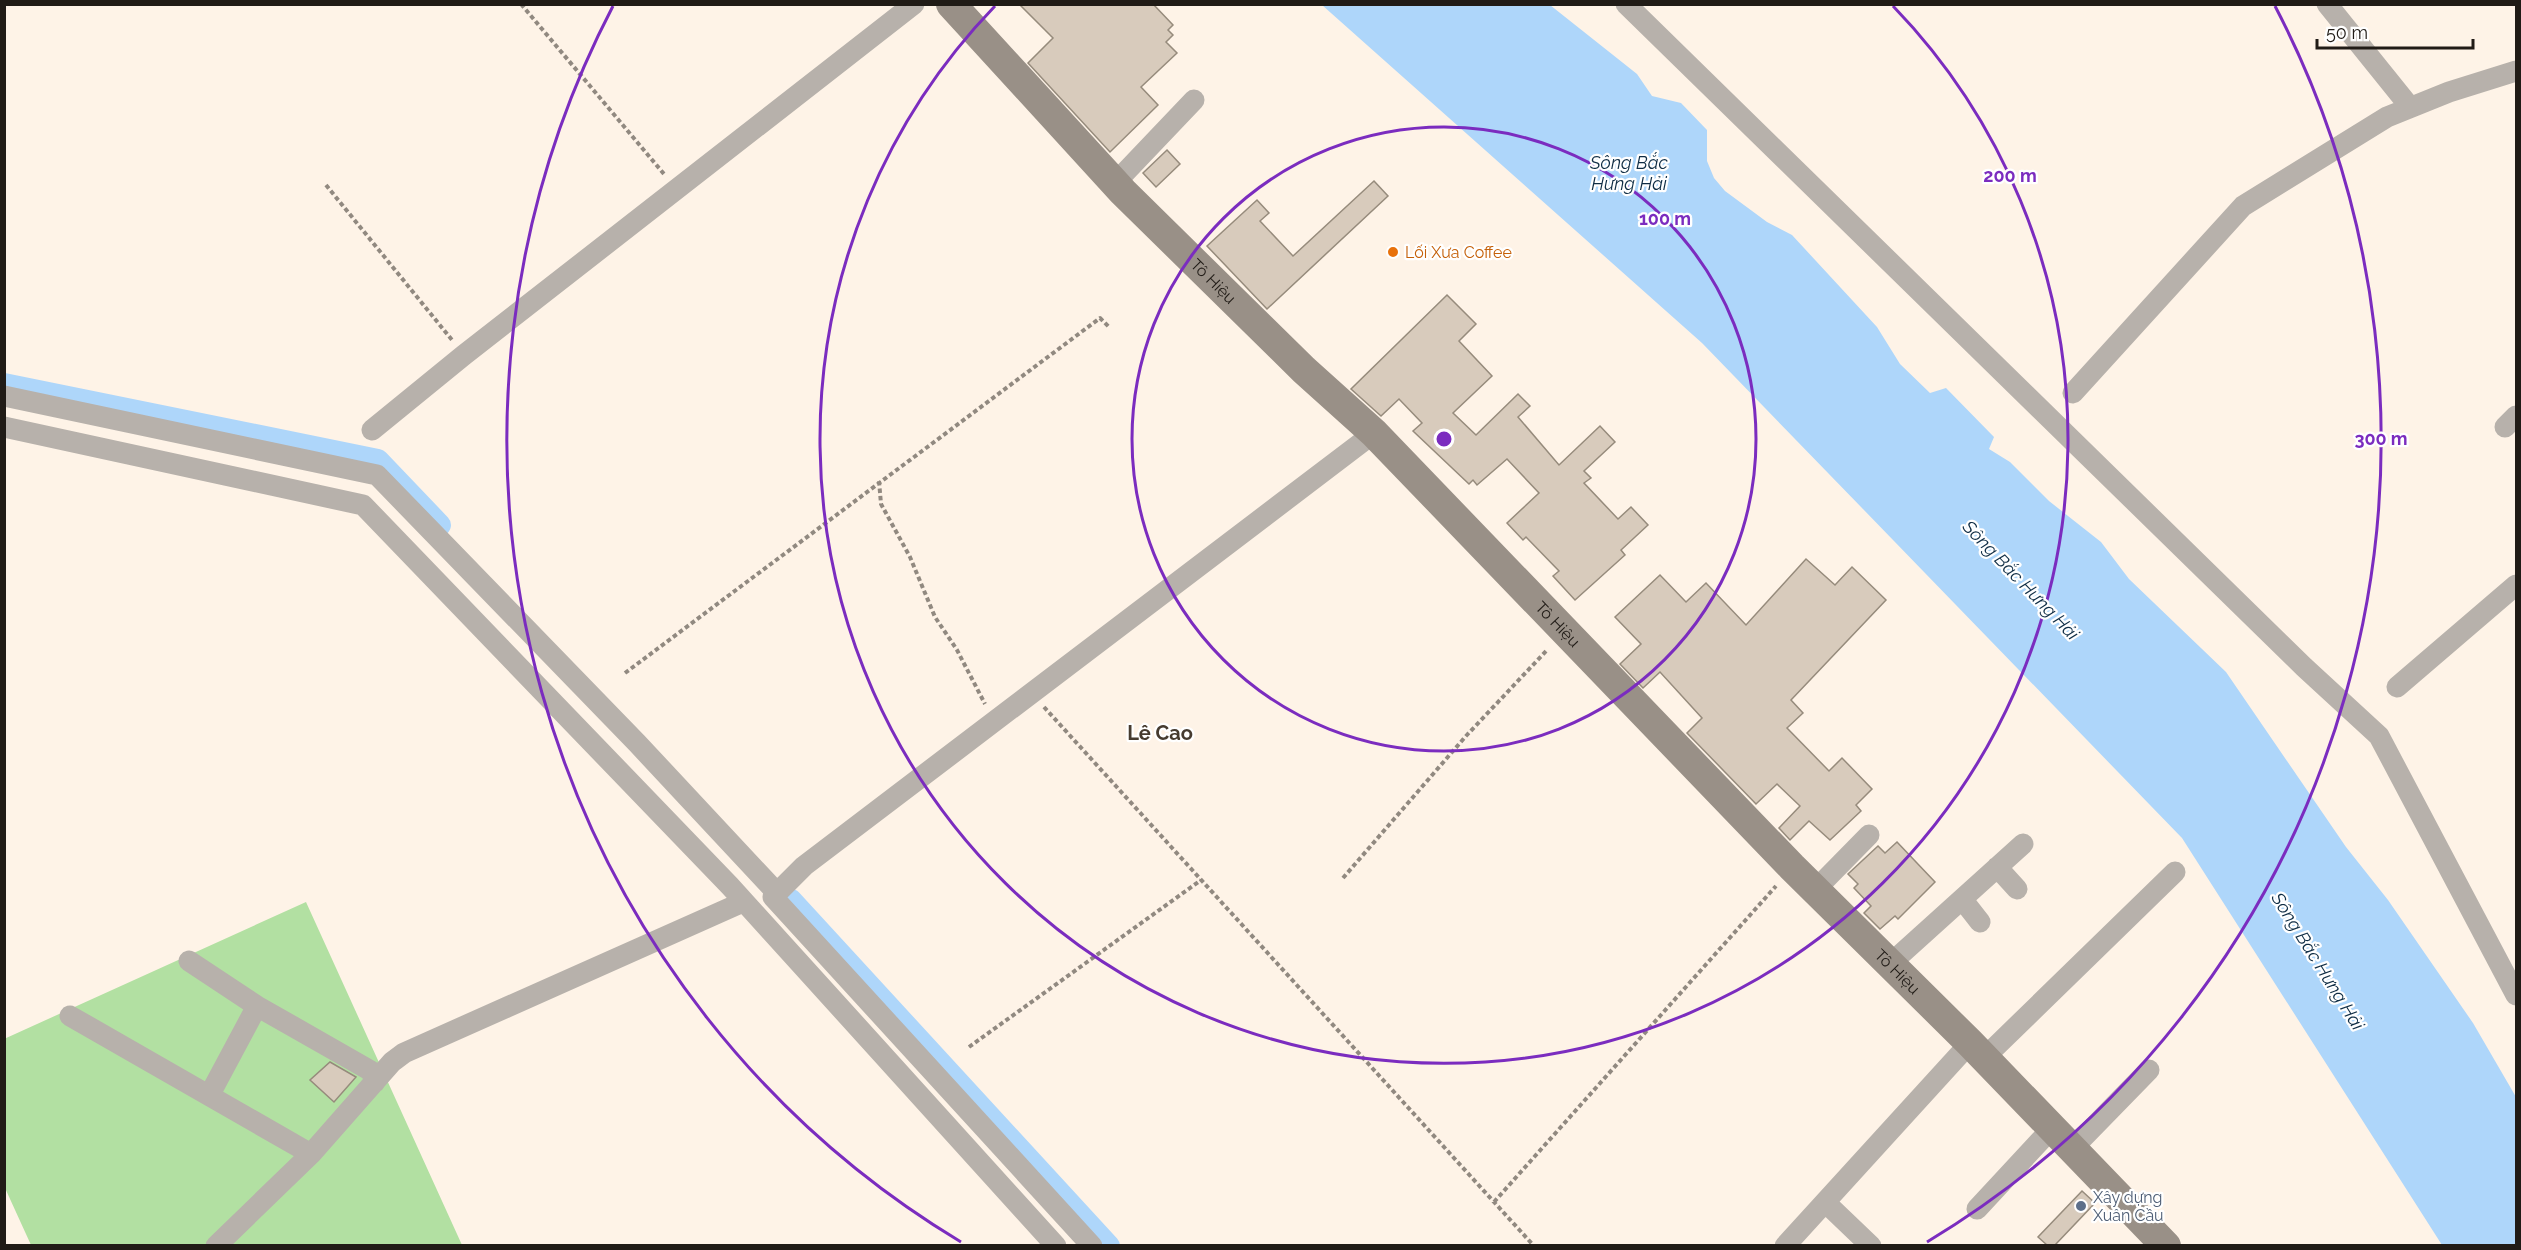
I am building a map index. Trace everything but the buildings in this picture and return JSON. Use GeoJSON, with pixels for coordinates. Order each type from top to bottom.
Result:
{"type":"FeatureCollection","features":[{"type":"Feature","properties":{"kind":"main road","name":"Tô Hiệu"},"geometry":{"type":"LineString","coordinates":[[951,4],[990,43],[1115,183],[1304,370],[1374,433],[1792,867],[1977,1050],[2166,1245]]}},
{"type":"Feature","properties":{"kind":"street"},"geometry":{"type":"LineString","coordinates":[[372,430],[464,355],[914,4]]}},
{"type":"Feature","properties":{"kind":"street"},"geometry":{"type":"LineString","coordinates":[[1626,4],[2304,667],[2379,736],[2496,962],[2517,995]]}},
{"type":"Feature","properties":{"kind":"street"},"geometry":{"type":"LineString","coordinates":[[2327,4],[2410,107]]}},
{"type":"Feature","properties":{"kind":"street"},"geometry":{"type":"LineString","coordinates":[[2073,393],[2242,206],[2387,117],[2517,71]]}},
{"type":"Feature","properties":{"kind":"street"},"geometry":{"type":"LineString","coordinates":[[1115,183],[1194,100]]}},
{"type":"Feature","properties":{"kind":"street"},"geometry":{"type":"LineString","coordinates":[[4,396],[377,475],[637,743],[1092,1245]]}},
{"type":"Feature","properties":{"kind":"street"},"geometry":{"type":"LineString","coordinates":[[4,427],[363,505],[768,928],[1056,1245]]}},
{"type":"Feature","properties":{"kind":"street"},"geometry":{"type":"LineString","coordinates":[[768,928],[781,902],[804,866],[1374,433]]}},
{"type":"Feature","properties":{"kind":"street"},"geometry":{"type":"LineString","coordinates":[[2397,687],[2517,585]]}},
{"type":"Feature","properties":{"kind":"street"},"geometry":{"type":"LineString","coordinates":[[1815,890],[1869,835]]}},
{"type":"Feature","properties":{"kind":"street"},"geometry":{"type":"LineString","coordinates":[[1890,964],[2023,844]]}},
{"type":"Feature","properties":{"kind":"street"},"geometry":{"type":"LineString","coordinates":[[1997,867],[2017,889]]}},
{"type":"Feature","properties":{"kind":"street"},"geometry":{"type":"LineString","coordinates":[[1785,1245],[1977,1050],[2175,872]]}},
{"type":"Feature","properties":{"kind":"street"},"geometry":{"type":"LineString","coordinates":[[1962,899],[1980,922]]}},
{"type":"Feature","properties":{"kind":"street"},"geometry":{"type":"LineString","coordinates":[[227,1243],[404,1053],[743,902]]}},
{"type":"Feature","properties":{"kind":"street"},"geometry":{"type":"LineString","coordinates":[[189,961],[257,1006],[371,1071],[375,1082]]}},
{"type":"Feature","properties":{"kind":"street"},"geometry":{"type":"LineString","coordinates":[[210,1094],[257,1006]]}},
{"type":"Feature","properties":{"kind":"street"},"geometry":{"type":"LineString","coordinates":[[70,1016],[210,1094],[311,1154]]}},
{"type":"Feature","properties":{"kind":"street"},"geometry":{"type":"LineString","coordinates":[[1977,1209],[2149,1070]]}},
{"type":"Feature","properties":{"kind":"street"},"geometry":{"type":"LineString","coordinates":[[1825,1202],[1871,1245]]}},
{"type":"Feature","properties":{"kind":"path"},"geometry":{"type":"LineString","coordinates":[[521,4],[676,189]]}},
{"type":"Feature","properties":{"kind":"path"},"geometry":{"type":"LineString","coordinates":[[326,185],[464,355]]}},
{"type":"Feature","properties":{"kind":"path"},"geometry":{"type":"LineString","coordinates":[[625,673],[1100,318],[1109,327]]}},
{"type":"Feature","properties":{"kind":"path"},"geometry":{"type":"LineString","coordinates":[[879,483],[882,504],[910,557],[935,616],[957,650],[994,721]]}},
{"type":"Feature","properties":{"kind":"path"},"geometry":{"type":"LineString","coordinates":[[1343,878],[1466,736],[1565,631]]}},
{"type":"Feature","properties":{"kind":"path"},"geometry":{"type":"LineString","coordinates":[[1036,689],[1044,707],[1534,1245]]}},
{"type":"Feature","properties":{"kind":"path"},"geometry":{"type":"LineString","coordinates":[[1494,1202],[1792,867]]}},
{"type":"Feature","properties":{"kind":"path"},"geometry":{"type":"LineString","coordinates":[[969,1047],[1201,880]]}},
{"type":"Feature","properties":{"kind":"green space"},"geometry":{"type":"Polygon","coordinates":[[[306,902],[462,1245],[234,1246],[228,1242],[223,1246],[31,1245],[5,1188],[4,1039],[306,902]]]}},
{"type":"Feature","properties":{"kind":"water","name":"Sông Bắc Hưng Hải"},"geometry":{"type":"Polygon","coordinates":[[[1322,5],[1550,5],[1637,74],[1652,96],[1681,103],[1707,130],[1707,161],[1714,178],[1725,191],[1767,222],[1792,235],[1877,327],[1900,364],[1930,393],[1946,388],[1994,437],[1989,449],[2010,462],[2049,501],[2101,542],[2129,579],[2226,672],[2346,847],[2388,900],[2473,1023],[2516,1097],[2516,1245],[2442,1245],[2182,838],[1702,343],[1322,5]]]}},
{"type":"Feature","properties":{"kind":"waterway"},"geometry":{"type":"LineString","coordinates":[[4,384],[378,460],[440,525]]}},
{"type":"Feature","properties":{"kind":"waterway"},"geometry":{"type":"LineString","coordinates":[[791,900],[1109,1246]]}},
{"type":"Feature","properties":{"kind":"place","name":"Lối Xưa Coffee"},"geometry":{"type":"Point","coordinates":[1393,252]}},
{"type":"Feature","properties":{"kind":"place","name":"Xây dựng Xuân Cầu"},"geometry":{"type":"Point","coordinates":[2081,1206]}},
{"type":"Feature","properties":{"kind":"district","name":"Lê Cao"},"geometry":{"type":"Point","coordinates":[1160,733]}}]}
